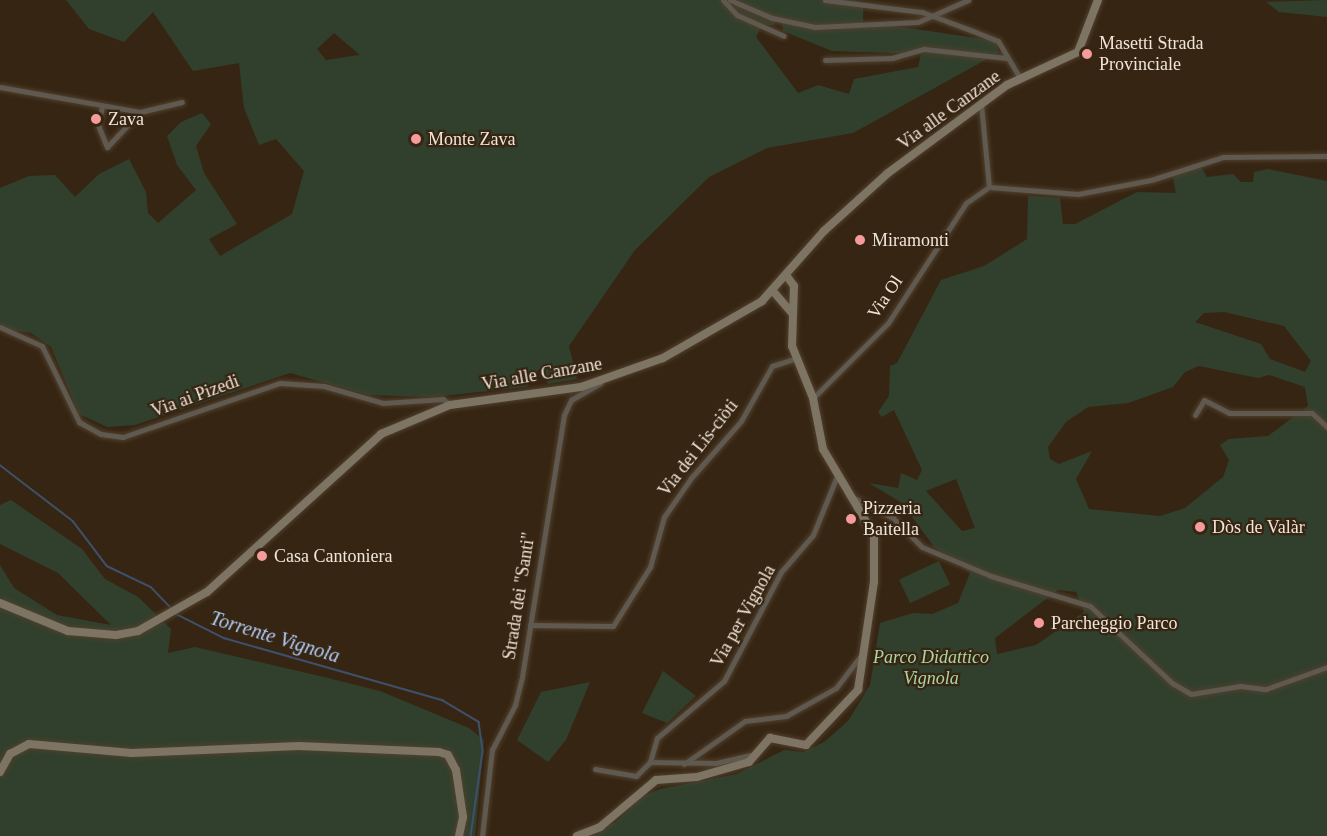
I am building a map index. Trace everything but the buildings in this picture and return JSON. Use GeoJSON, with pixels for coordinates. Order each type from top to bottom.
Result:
{"type":"FeatureCollection","features":[{"type":"Feature","properties":{"kind":"street"},"geometry":{"type":"LineString","coordinates":[[723,0],[737,15],[784,36]]}},
{"type":"Feature","properties":{"kind":"street"},"geometry":{"type":"LineString","coordinates":[[730,0],[772,18],[815,27],[935,18],[955,2],[968,0]]}},
{"type":"Feature","properties":{"kind":"street"},"geometry":{"type":"LineString","coordinates":[[825,0],[935,18],[998,41],[1020,78]]}},
{"type":"Feature","properties":{"kind":"street","name":"Via alle Canzane"},"geometry":{"type":"LineString","coordinates":[[0,603],[68,631],[91,634],[116,635],[158,623],[183,609],[258,548],[348,459],[381,434],[450,405],[608,379],[663,358],[772,291],[854,201],[981,104],[1020,78],[1078,52],[1098,0]]}},
{"type":"Feature","properties":{"kind":"street"},"geometry":{"type":"LineString","coordinates":[[825,60],[892,58],[924,50],[1007,58]]}},
{"type":"Feature","properties":{"kind":"street"},"geometry":{"type":"LineString","coordinates":[[0,87],[90,99],[102,107],[140,112],[182,102]]}},
{"type":"Feature","properties":{"kind":"street"},"geometry":{"type":"LineString","coordinates":[[981,104],[989,187],[1078,194],[1151,180],[1223,157],[1327,156]]}},
{"type":"Feature","properties":{"kind":"street"},"geometry":{"type":"LineString","coordinates":[[102,107],[98,125],[107,147],[140,112]]}},
{"type":"Feature","properties":{"kind":"street","name":"Via Ol"},"geometry":{"type":"LineString","coordinates":[[813,398],[888,323],[966,203],[989,187]]}},
{"type":"Feature","properties":{"kind":"street"},"geometry":{"type":"LineString","coordinates":[[577,836],[600,827],[656,780],[722,772],[758,753],[770,738],[806,746],[833,722],[858,690],[868,645],[876,558],[868,520],[837,476],[820,440],[813,398],[796,358],[793,315],[794,286],[786,275]]}},
{"type":"Feature","properties":{"kind":"street"},"geometry":{"type":"LineString","coordinates":[[772,291],[793,315]]}},
{"type":"Feature","properties":{"kind":"street","name":"Via ai Pizedi"},"geometry":{"type":"LineString","coordinates":[[0,327],[42,346],[80,422],[101,434],[123,437],[280,382],[324,386],[383,403],[443,399],[450,405]]}},
{"type":"Feature","properties":{"kind":"street","name":"Via dei Lis-ciòti"},"geometry":{"type":"LineString","coordinates":[[530,625],[613,626],[650,567],[664,517],[684,487],[741,422],[772,366],[796,358]]}},
{"type":"Feature","properties":{"kind":"street","name":"Strada dei \"Santi\""},"geometry":{"type":"LineString","coordinates":[[482,836],[492,750],[515,705],[564,415],[571,400],[608,379]]}},
{"type":"Feature","properties":{"kind":"street"},"geometry":{"type":"LineString","coordinates":[[1195,415],[1204,400],[1229,413],[1312,413],[1327,427]]}},
{"type":"Feature","properties":{"kind":"street","name":"Via per Vignola"},"geometry":{"type":"LineString","coordinates":[[650,762],[657,738],[724,681],[781,572],[813,536],[837,476]]}},
{"type":"Feature","properties":{"kind":"street"},"geometry":{"type":"LineString","coordinates":[[852,498],[893,518],[922,547],[991,576],[1090,606],[1172,683],[1191,694],[1240,686],[1266,689],[1327,667]]}},
{"type":"Feature","properties":{"kind":"street"},"geometry":{"type":"LineString","coordinates":[[684,764],[745,721],[786,716],[836,688],[868,645]]}},
{"type":"Feature","properties":{"kind":"street"},"geometry":{"type":"LineString","coordinates":[[0,772],[10,754],[29,744],[132,753],[299,746],[440,752],[448,755],[456,770],[463,818],[459,836]]}},
{"type":"Feature","properties":{"kind":"street"},"geometry":{"type":"LineString","coordinates":[[595,769],[636,776],[650,762],[684,764],[735,761],[758,753]]}},
{"type":"Feature","properties":{"kind":"green space"},"geometry":{"type":"Polygon","coordinates":[[[66,0],[852,0],[863,2],[863,27],[881,24],[997,41],[998,53],[853,133],[767,148],[709,177],[635,250],[569,346],[577,379],[548,384],[539,369],[527,387],[432,397],[368,395],[290,373],[135,425],[107,427],[79,414],[51,347],[31,333],[0,329],[0,188],[29,176],[55,175],[75,197],[99,174],[129,159],[146,192],[148,213],[158,223],[196,190],[177,165],[167,136],[181,122],[202,113],[211,124],[196,146],[204,173],[237,224],[209,239],[220,256],[292,214],[304,171],[276,139],[259,145],[244,108],[239,63],[193,71],[153,12],[124,42],[89,29],[66,0]],[[781,17],[773,25],[762,25],[756,37],[798,93],[818,85],[849,94],[854,79],[918,67],[921,54],[832,51],[783,31],[781,17]],[[334,33],[317,49],[326,60],[360,55],[334,33]]]}},
{"type":"Feature","properties":{"kind":"green space"},"geometry":{"type":"Polygon","coordinates":[[[1327,0],[1327,17],[1279,12],[1266,2],[1327,0]]]}},
{"type":"Feature","properties":{"kind":"green space","name":"Parco Didattico Vignola"},"geometry":{"type":"Polygon","coordinates":[[[1200,165],[1207,177],[1233,174],[1241,182],[1253,182],[1254,172],[1268,169],[1327,181],[1327,836],[580,836],[616,822],[641,797],[660,789],[737,774],[784,750],[804,752],[824,742],[848,721],[870,685],[880,623],[913,613],[932,614],[958,603],[970,573],[934,547],[902,503],[869,483],[898,488],[901,473],[917,480],[922,470],[894,410],[882,417],[878,412],[889,396],[890,366],[897,363],[941,280],[984,266],[1027,239],[1028,196],[1060,198],[1063,224],[1075,224],[1137,192],[1176,193],[1172,174],[1200,165]],[[1224,312],[1204,313],[1195,322],[1261,344],[1270,359],[1305,372],[1311,361],[1284,326],[1224,312]],[[1199,366],[1185,372],[1173,387],[1128,403],[1088,407],[1066,422],[1048,447],[1050,459],[1059,464],[1092,451],[1076,479],[1089,509],[1160,516],[1185,508],[1223,477],[1229,460],[1220,445],[1229,439],[1268,436],[1308,406],[1305,387],[1269,375],[1258,378],[1199,366]],[[956,479],[926,491],[962,531],[975,528],[956,479]],[[1058,590],[995,638],[997,654],[1036,645],[1084,612],[1076,592],[1058,590]]]}},
{"type":"Feature","properties":{"kind":"green space"},"geometry":{"type":"Polygon","coordinates":[[[11,500],[82,549],[105,579],[138,597],[162,620],[116,634],[68,629],[0,601],[0,565],[14,588],[57,615],[111,625],[58,573],[0,544],[0,505],[11,500]]]}},
{"type":"Feature","properties":{"kind":"green space"},"geometry":{"type":"Polygon","coordinates":[[[939,561],[950,585],[910,603],[899,580],[939,561]]]}},
{"type":"Feature","properties":{"kind":"green space"},"geometry":{"type":"Polygon","coordinates":[[[0,605],[68,632],[139,633],[164,622],[171,629],[168,653],[195,647],[328,678],[380,691],[469,728],[484,740],[475,836],[0,836],[0,605]]]}},
{"type":"Feature","properties":{"kind":"green space"},"geometry":{"type":"Polygon","coordinates":[[[663,671],[696,696],[667,723],[642,713],[663,671]]]}},
{"type":"Feature","properties":{"kind":"green space"},"geometry":{"type":"Polygon","coordinates":[[[590,682],[566,740],[548,762],[517,740],[541,692],[590,682]]]}},
{"type":"Feature","properties":{"kind":"waterway","name":"Torrente Vignola"},"geometry":{"type":"LineString","coordinates":[[0,465],[73,521],[107,566],[151,587],[171,608]]}},
{"type":"Feature","properties":{"kind":"waterway","name":"Torrente Vignola"},"geometry":{"type":"LineString","coordinates":[[176,614],[224,638],[442,700],[479,722],[483,752],[471,836]]}},
{"type":"Feature","properties":{"kind":"place","name":"Masetti Strada Provinciale"},"geometry":{"type":"Point","coordinates":[1087,54]}},
{"type":"Feature","properties":{"kind":"place","name":"Zava"},"geometry":{"type":"Point","coordinates":[96,119]}},
{"type":"Feature","properties":{"kind":"place","name":"Monte Zava"},"geometry":{"type":"Point","coordinates":[416,139]}},
{"type":"Feature","properties":{"kind":"place","name":"Miramonti"},"geometry":{"type":"Point","coordinates":[860,240]}},
{"type":"Feature","properties":{"kind":"place","name":"Pizzeria Baitella"},"geometry":{"type":"Point","coordinates":[851,519]}},
{"type":"Feature","properties":{"kind":"place","name":"Dòs de Valàr"},"geometry":{"type":"Point","coordinates":[1200,527]}},
{"type":"Feature","properties":{"kind":"place","name":"Casa Cantoniera"},"geometry":{"type":"Point","coordinates":[262,556]}},
{"type":"Feature","properties":{"kind":"place","name":"Parcheggio Parco"},"geometry":{"type":"Point","coordinates":[1039,623]}}]}
